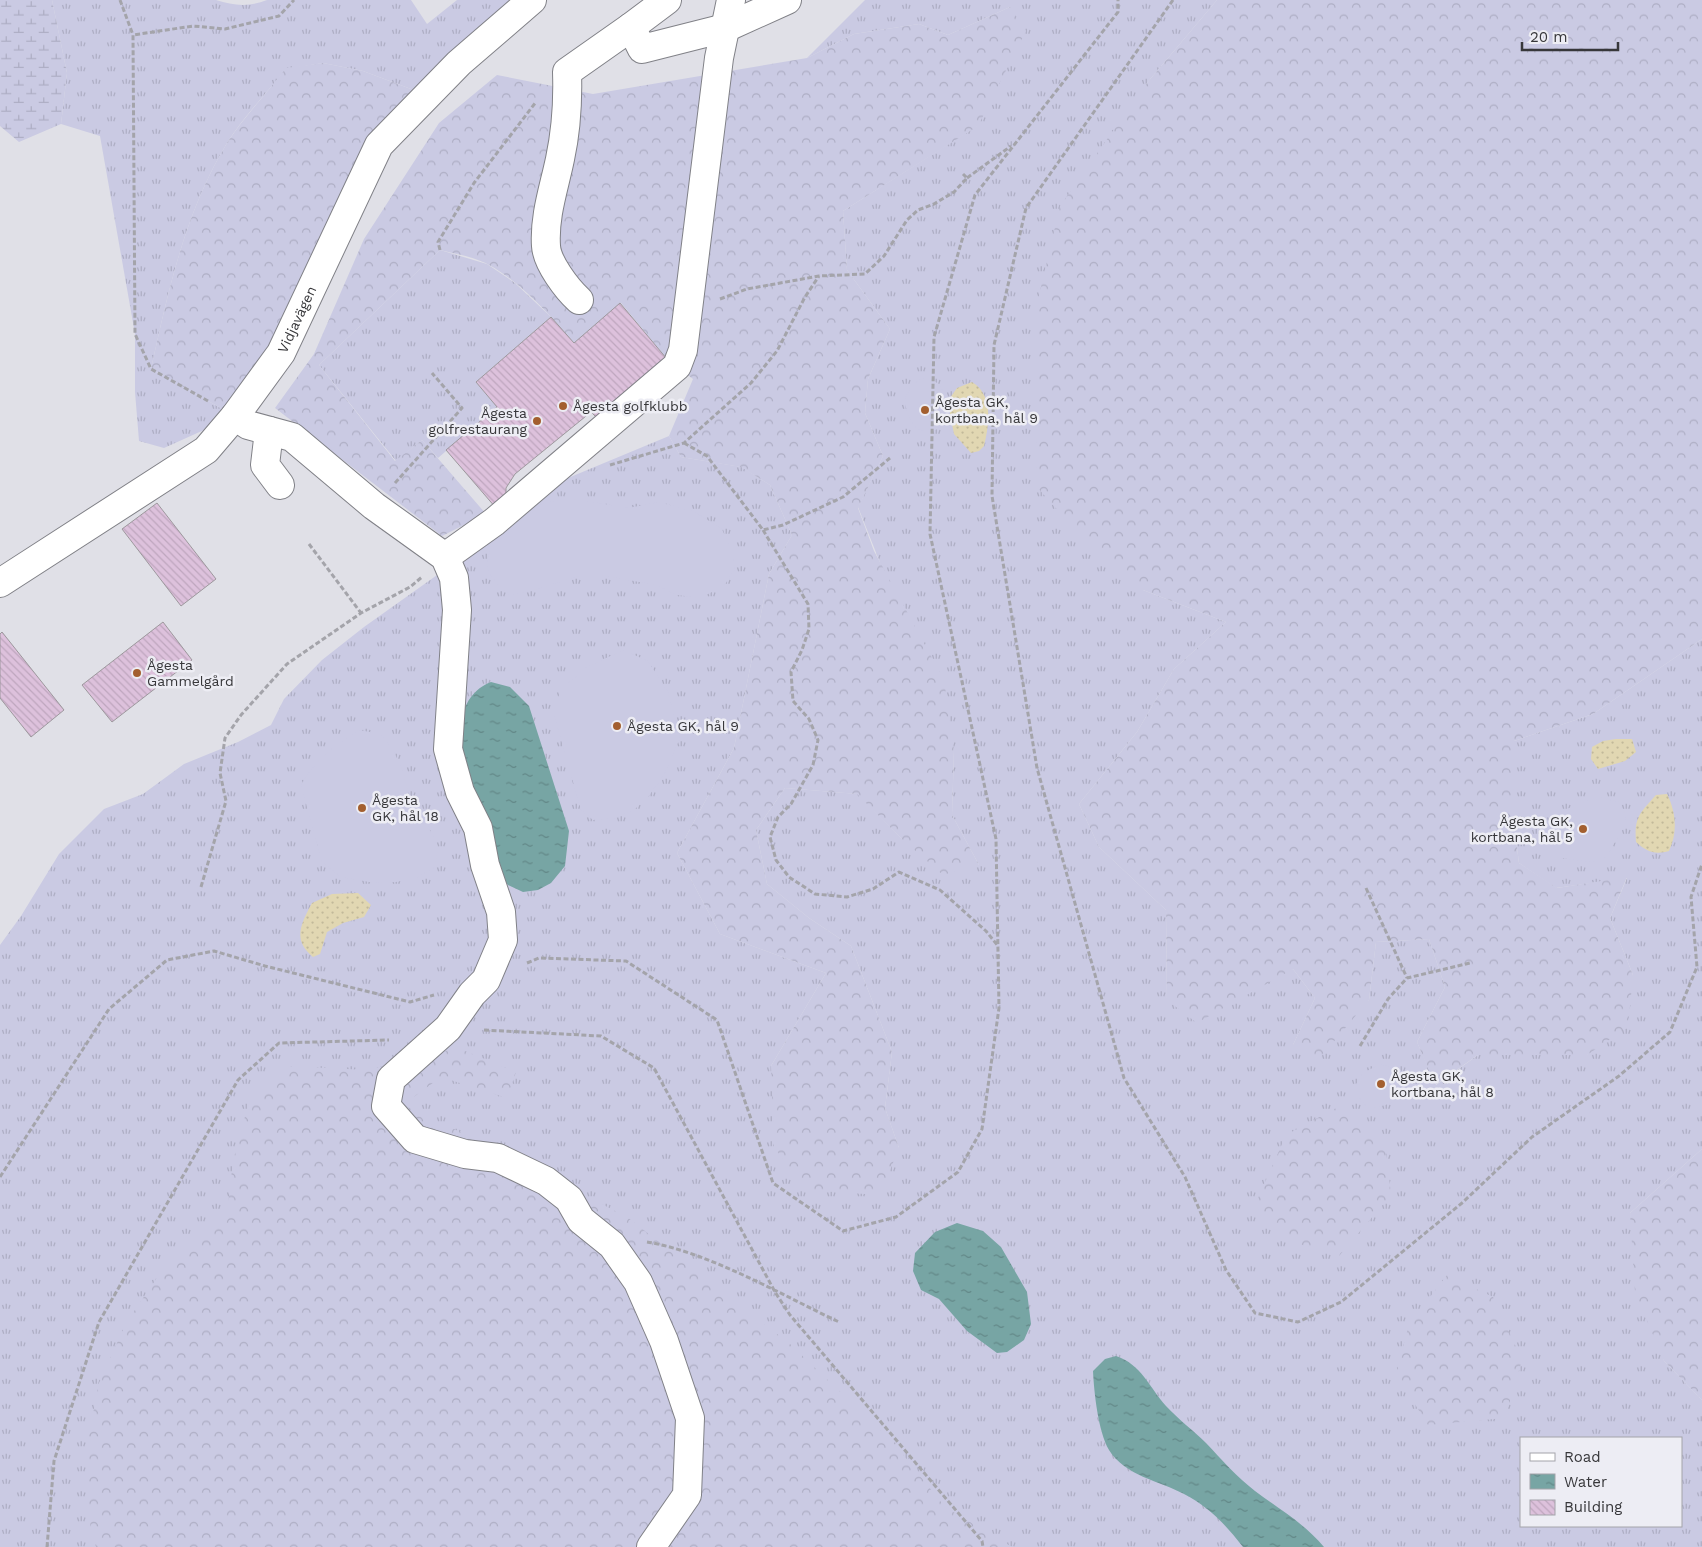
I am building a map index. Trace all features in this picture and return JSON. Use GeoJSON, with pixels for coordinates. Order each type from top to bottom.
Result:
{"type":"FeatureCollection","features":[{"type":"Feature","properties":{"kind":"street","name":"Vidjavägen"},"geometry":{"type":"LineString","coordinates":[[0,583],[206,450],[235,416],[281,353],[379,145],[459,63],[532,0]]}},
{"type":"Feature","properties":{"kind":"street"},"geometry":{"type":"LineString","coordinates":[[579,300],[564,286],[546,248],[548,211],[560,158],[568,101],[567,72],[667,0]]}},
{"type":"Feature","properties":{"kind":"street"},"geometry":{"type":"LineString","coordinates":[[445,557],[494,522],[677,366],[682,350],[688,310],[719,58],[731,0]]}},
{"type":"Feature","properties":{"kind":"street"},"geometry":{"type":"LineString","coordinates":[[631,27],[642,50],[725,28],[787,0]]}},
{"type":"Feature","properties":{"kind":"street"},"geometry":{"type":"LineString","coordinates":[[235,416],[248,425],[292,437],[374,506],[445,557],[454,578],[457,610],[448,749],[460,792],[478,828],[485,865],[501,912],[503,940],[486,980],[472,994],[448,1028],[392,1079],[386,1106],[415,1139],[465,1154],[498,1158],[546,1181],[569,1199],[581,1220],[612,1245],[638,1282],[664,1341],[690,1418],[687,1495],[651,1547]]}},
{"type":"Feature","properties":{"kind":"street"},"geometry":{"type":"LineString","coordinates":[[269,431],[265,465],[280,485]]}},
{"type":"Feature","properties":{"kind":"path"},"geometry":{"type":"LineString","coordinates":[[120,0],[133,35],[135,334],[151,369],[235,416]]}},
{"type":"Feature","properties":{"kind":"path"},"geometry":{"type":"LineString","coordinates":[[133,35],[193,26],[225,29],[279,16],[294,0]]}},
{"type":"Feature","properties":{"kind":"path"},"geometry":{"type":"LineString","coordinates":[[539,958],[626,961],[717,1020],[773,1183],[843,1231],[896,1217],[958,1172],[982,1129],[999,1008],[996,839],[930,534],[934,337],[975,196],[1118,12],[1118,0]]}},
{"type":"Feature","properties":{"kind":"path"},"geometry":{"type":"LineString","coordinates":[[1173,0],[1026,208],[994,346],[992,496],[1037,768],[1124,1078],[1186,1177],[1226,1270],[1255,1313],[1298,1322],[1342,1302],[1462,1203],[1532,1137],[1619,1076],[1670,1032],[1697,967],[1691,897],[1702,864]]}},
{"type":"Feature","properties":{"kind":"path"},"geometry":{"type":"LineString","coordinates":[[440,250],[438,242],[474,183],[542,94],[567,72]]}},
{"type":"Feature","properties":{"kind":"path"},"geometry":{"type":"LineString","coordinates":[[688,310],[747,289],[819,276],[865,274],[884,256],[907,220],[918,210],[934,204],[954,192],[967,178],[1016,143]]}},
{"type":"Feature","properties":{"kind":"path"},"geometry":{"type":"LineString","coordinates":[[963,174],[967,178]]}},
{"type":"Feature","properties":{"kind":"path"},"geometry":{"type":"LineString","coordinates":[[608,466],[684,443],[752,382],[777,351],[805,297],[819,276]]}},
{"type":"Feature","properties":{"kind":"path"},"geometry":{"type":"LineString","coordinates":[[374,506],[462,408],[432,373]]}},
{"type":"Feature","properties":{"kind":"path"},"geometry":{"type":"LineString","coordinates":[[684,443],[707,456],[763,530],[808,604],[809,630],[791,672],[793,701],[809,719],[818,740],[813,765],[791,804],[778,817],[770,837],[776,860],[789,877],[815,894],[847,898],[873,889],[899,872],[940,890],[986,931],[998,947]]}},
{"type":"Feature","properties":{"kind":"path"},"geometry":{"type":"LineString","coordinates":[[763,530],[783,525],[844,497],[890,458]]}},
{"type":"Feature","properties":{"kind":"path"},"geometry":{"type":"LineString","coordinates":[[309,544],[361,613]]}},
{"type":"Feature","properties":{"kind":"path"},"geometry":{"type":"LineString","coordinates":[[201,887],[226,801],[220,773],[225,738],[241,715],[287,664],[361,613],[410,587],[445,557]]}},
{"type":"Feature","properties":{"kind":"path"},"geometry":{"type":"LineString","coordinates":[[1366,888],[1406,978]]}},
{"type":"Feature","properties":{"kind":"path"},"geometry":{"type":"LineString","coordinates":[[0,1177],[109,1009],[167,960],[214,951],[265,966],[410,1002],[438,994]]}},
{"type":"Feature","properties":{"kind":"path"},"geometry":{"type":"LineString","coordinates":[[1360,1046],[1388,999],[1406,978],[1470,963]]}},
{"type":"Feature","properties":{"kind":"path"},"geometry":{"type":"LineString","coordinates":[[448,1028],[601,1036],[654,1068],[775,1292],[790,1315],[982,1541],[983,1547]]}},
{"type":"Feature","properties":{"kind":"path"},"geometry":{"type":"LineString","coordinates":[[47,1547],[54,1461],[99,1322],[238,1080],[279,1043],[396,1039]]}},
{"type":"Feature","properties":{"kind":"path"},"geometry":{"type":"LineString","coordinates":[[612,1245],[639,1240],[662,1244],[707,1260],[839,1322]]}},
{"type":"Feature","properties":{"kind":"green space"},"geometry":{"type":"Polygon","coordinates":[[[0,0],[52,0],[67,73],[61,124],[19,142],[0,126],[0,0]]]}},
{"type":"Feature","properties":{"kind":"green space"},"geometry":{"type":"Polygon","coordinates":[[[52,0],[216,0],[242,5],[267,0],[411,0],[427,24],[457,0],[532,0],[427,95],[363,71],[323,63],[286,69],[248,114],[233,133],[212,169],[189,225],[171,282],[151,369],[235,416],[164,448],[139,441],[135,392],[135,334],[100,136],[61,124],[67,73],[52,0]]]}},
{"type":"Feature","properties":{"kind":"green space","name":"Ågesta golfklubb"},"geometry":{"type":"Polygon","coordinates":[[[865,0],[1217,0],[1146,84],[1143,590],[1226,622],[1174,669],[1137,732],[1079,804],[1099,847],[1166,910],[1167,1000],[1293,969],[1315,998],[1293,1045],[1369,1000],[1376,942],[1429,939],[1445,987],[1417,1042],[1436,1085],[1478,1055],[1587,1055],[1633,975],[1610,918],[1627,878],[1556,888],[1519,863],[1514,825],[1514,741],[1593,714],[1702,639],[1702,1149],[1630,1213],[1664,1361],[1702,1400],[1702,1547],[0,1547],[0,945],[21,916],[59,854],[104,809],[143,794],[184,764],[238,742],[271,725],[284,699],[322,660],[364,627],[499,531],[556,483],[669,436],[681,457],[742,467],[770,485],[792,535],[769,574],[734,748],[677,853],[720,934],[826,973],[771,1066],[899,1148],[885,1108],[892,1052],[851,946],[809,918],[767,884],[756,830],[785,788],[858,794],[902,839],[979,865],[952,815],[954,750],[858,507],[883,456],[865,413],[868,379],[890,329],[847,270],[843,211],[977,126],[1010,7],[948,35],[919,24],[854,34],[807,58],[865,0]]]}},
{"type":"Feature","properties":{"kind":"green space"},"geometry":{"type":"Polygon","coordinates":[[[1217,0],[1702,0],[1702,639],[1593,714],[1514,741],[1514,825],[1519,863],[1557,888],[1627,877],[1610,918],[1633,975],[1628,1027],[1587,1055],[1478,1055],[1435,1085],[1417,1042],[1445,987],[1429,939],[1376,942],[1369,1000],[1319,1059],[1293,1045],[1315,998],[1293,969],[1197,1023],[1167,1000],[1166,910],[1099,847],[1079,804],[1137,732],[1174,669],[1226,622],[1143,590],[1103,561],[1037,487],[1036,308],[1060,206],[1146,84],[1217,0]]]}},
{"type":"Feature","properties":{"kind":"green space"},"geometry":{"type":"Polygon","coordinates":[[[1010,7],[1026,31],[978,126],[843,211],[847,270],[890,329],[868,379],[865,413],[883,456],[858,508],[874,551],[944,680],[954,750],[952,815],[979,865],[943,875],[902,839],[857,794],[785,788],[756,830],[767,884],[809,918],[851,946],[892,1052],[885,1108],[899,1148],[880,1195],[805,1190],[774,1147],[771,1066],[826,973],[720,934],[677,853],[734,748],[769,574],[792,535],[770,485],[741,467],[681,457],[669,436],[693,379],[667,359],[621,303],[574,343],[524,290],[501,272],[478,260],[440,250],[319,365],[395,461],[422,440],[486,514],[442,536],[275,408],[314,354],[364,239],[439,123],[497,75],[593,94],[807,58],[854,34],[919,24],[948,35],[1010,7]]]}},
{"type":"Feature","properties":{"kind":"green space"},"geometry":{"type":"Polygon","coordinates":[[[323,63],[363,71],[427,95],[379,145],[235,416],[151,369],[171,282],[200,197],[212,169],[227,143],[286,68],[323,63]]]}},
{"type":"Feature","properties":{"kind":"green space"},"geometry":{"type":"Polygon","coordinates":[[[440,250],[487,264],[515,283],[551,317],[476,382],[497,407],[438,458],[422,440],[396,461],[319,365],[440,250]]]}},
{"type":"Feature","properties":{"kind":"green space","name":"Ågesta GK, kortbana, hål 9"},"geometry":{"type":"Polygon","coordinates":[[[922,378],[937,383],[941,387],[944,399],[942,418],[938,429],[930,431],[923,431],[914,426],[904,401],[911,386],[922,378]]]}},
{"type":"Feature","properties":{"kind":"green space"},"geometry":{"type":"Polygon","coordinates":[[[576,499],[628,508],[659,502],[695,512],[722,529],[732,553],[735,569],[724,586],[700,598],[677,595],[656,585],[600,575],[582,575],[531,591],[510,595],[496,582],[489,572],[487,562],[490,551],[497,540],[517,519],[539,505],[552,501],[576,499]]]}},
{"type":"Feature","properties":{"kind":"green space","name":"Ågesta GK, hål 9"},"geometry":{"type":"Polygon","coordinates":[[[623,650],[648,661],[668,692],[680,738],[664,775],[648,797],[635,809],[616,818],[593,820],[581,810],[554,715],[560,691],[585,668],[623,650]]]}},
{"type":"Feature","properties":{"kind":"green space","name":"Ågesta GK, hål 18"},"geometry":{"type":"Polygon","coordinates":[[[359,730],[381,734],[395,754],[403,771],[409,797],[426,822],[438,847],[435,867],[416,878],[396,882],[375,883],[341,877],[322,862],[301,785],[326,754],[359,730]]]}},
{"type":"Feature","properties":{"kind":"green space","name":"Ågesta GK, kortbana, hål 5"},"geometry":{"type":"Polygon","coordinates":[[[1598,797],[1619,802],[1625,813],[1626,824],[1606,857],[1592,862],[1560,858],[1547,846],[1542,834],[1551,815],[1598,797]]]}},
{"type":"Feature","properties":{"kind":"green space"},"geometry":{"type":"Polygon","coordinates":[[[458,1048],[516,1072],[507,1098],[441,1077],[403,1105],[473,1138],[627,1217],[790,1344],[892,1441],[945,1507],[1012,1547],[96,1547],[91,1533],[85,1455],[99,1383],[126,1323],[163,1269],[227,1214],[233,1161],[250,1098],[286,1066],[367,1070],[458,1048]]]}},
{"type":"Feature","properties":{"kind":"green space","name":"Ågesta GK, kortbana, hål 8"},"geometry":{"type":"Polygon","coordinates":[[[1380,1064],[1401,1070],[1406,1083],[1400,1095],[1392,1102],[1368,1108],[1358,1096],[1355,1086],[1363,1073],[1380,1064]]]}},
{"type":"Feature","properties":{"kind":"green space"},"geometry":{"type":"Polygon","coordinates":[[[1338,1107],[1385,1141],[1391,1195],[1339,1256],[1282,1239],[1255,1205],[1286,1135],[1338,1107]]]}},
{"type":"Feature","properties":{"kind":"green space"},"geometry":{"type":"Polygon","coordinates":[[[1702,1149],[1702,1400],[1664,1361],[1635,1292],[1630,1213],[1702,1149]]]}},
{"type":"Feature","properties":{"kind":"green space"},"geometry":{"type":"Polygon","coordinates":[[[1447,1275],[1493,1297],[1522,1360],[1505,1418],[1428,1425],[1396,1374],[1409,1324],[1447,1275]]]}},
{"type":"Feature","properties":{"kind":"sand"},"geometry":{"type":"Polygon","coordinates":[[[972,382],[979,388],[987,402],[988,420],[984,446],[979,451],[971,453],[954,434],[950,414],[950,398],[957,388],[972,382]]]}},
{"type":"Feature","properties":{"kind":"sand"},"geometry":{"type":"Polygon","coordinates":[[[1632,739],[1636,752],[1625,761],[1598,769],[1591,759],[1592,747],[1603,741],[1632,739]]]}},
{"type":"Feature","properties":{"kind":"sand"},"geometry":{"type":"Polygon","coordinates":[[[1667,794],[1674,815],[1674,837],[1669,851],[1651,852],[1636,842],[1637,821],[1642,811],[1656,795],[1667,794]]]}},
{"type":"Feature","properties":{"kind":"sand"},"geometry":{"type":"Polygon","coordinates":[[[358,893],[371,905],[364,917],[343,923],[327,932],[320,954],[313,957],[302,944],[300,932],[312,903],[332,894],[358,893]]]}},
{"type":"Feature","properties":{"kind":"water"},"geometry":{"type":"Polygon","coordinates":[[[491,682],[510,687],[529,706],[569,831],[565,866],[551,883],[538,890],[523,892],[508,885],[498,874],[497,858],[489,828],[469,786],[458,756],[461,720],[467,704],[476,691],[491,682]]]}},
{"type":"Feature","properties":{"kind":"water"},"geometry":{"type":"Polygon","coordinates":[[[957,1223],[983,1231],[1001,1247],[1027,1292],[1031,1324],[1024,1340],[1007,1352],[997,1353],[967,1331],[939,1299],[921,1290],[913,1271],[915,1253],[935,1232],[957,1223]]]}},
{"type":"Feature","properties":{"kind":"water"},"geometry":{"type":"Polygon","coordinates":[[[1116,1356],[1125,1360],[1139,1371],[1166,1406],[1242,1480],[1300,1524],[1324,1547],[1243,1547],[1223,1524],[1201,1505],[1175,1489],[1133,1472],[1116,1459],[1105,1442],[1099,1422],[1093,1371],[1105,1359],[1116,1356]]]}},
{"type":"Feature","properties":{"kind":"building","name":"Ågesta golfklubb"},"geometry":{"type":"Polygon","coordinates":[[[620,303],[667,359],[606,427],[591,412],[515,474],[506,488],[506,498],[496,508],[446,450],[497,407],[476,382],[551,317],[574,343],[620,303]]]}},
{"type":"Feature","properties":{"kind":"building"},"geometry":{"type":"Polygon","coordinates":[[[157,503],[216,579],[181,606],[122,529],[157,503]]]}},
{"type":"Feature","properties":{"kind":"building","name":"Ågesta Gammelgård"},"geometry":{"type":"Polygon","coordinates":[[[163,622],[192,660],[112,722],[82,685],[163,622]]]}},
{"type":"Feature","properties":{"kind":"building"},"geometry":{"type":"Polygon","coordinates":[[[2,632],[64,710],[31,737],[0,698],[0,634],[2,632]]]}},
{"type":"Feature","properties":{"kind":"place","name":"Ågesta golfklubb"},"geometry":{"type":"Point","coordinates":[563,406]}},
{"type":"Feature","properties":{"kind":"place","name":"Ågesta GK, kortbana, hål 9"},"geometry":{"type":"Point","coordinates":[925,410]}},
{"type":"Feature","properties":{"kind":"place","name":"Ågesta golfrestaurang"},"geometry":{"type":"Point","coordinates":[537,421]}},
{"type":"Feature","properties":{"kind":"place","name":"Ågesta Gammelgård"},"geometry":{"type":"Point","coordinates":[137,673]}},
{"type":"Feature","properties":{"kind":"place","name":"Ågesta GK, hål 9"},"geometry":{"type":"Point","coordinates":[617,726]}},
{"type":"Feature","properties":{"kind":"place","name":"Ågesta GK, hål 18"},"geometry":{"type":"Point","coordinates":[362,808]}},
{"type":"Feature","properties":{"kind":"place","name":"Ågesta GK, kortbana, hål 5"},"geometry":{"type":"Point","coordinates":[1583,829]}},
{"type":"Feature","properties":{"kind":"place","name":"Ågesta GK, kortbana, hål 8"},"geometry":{"type":"Point","coordinates":[1381,1084]}}]}
